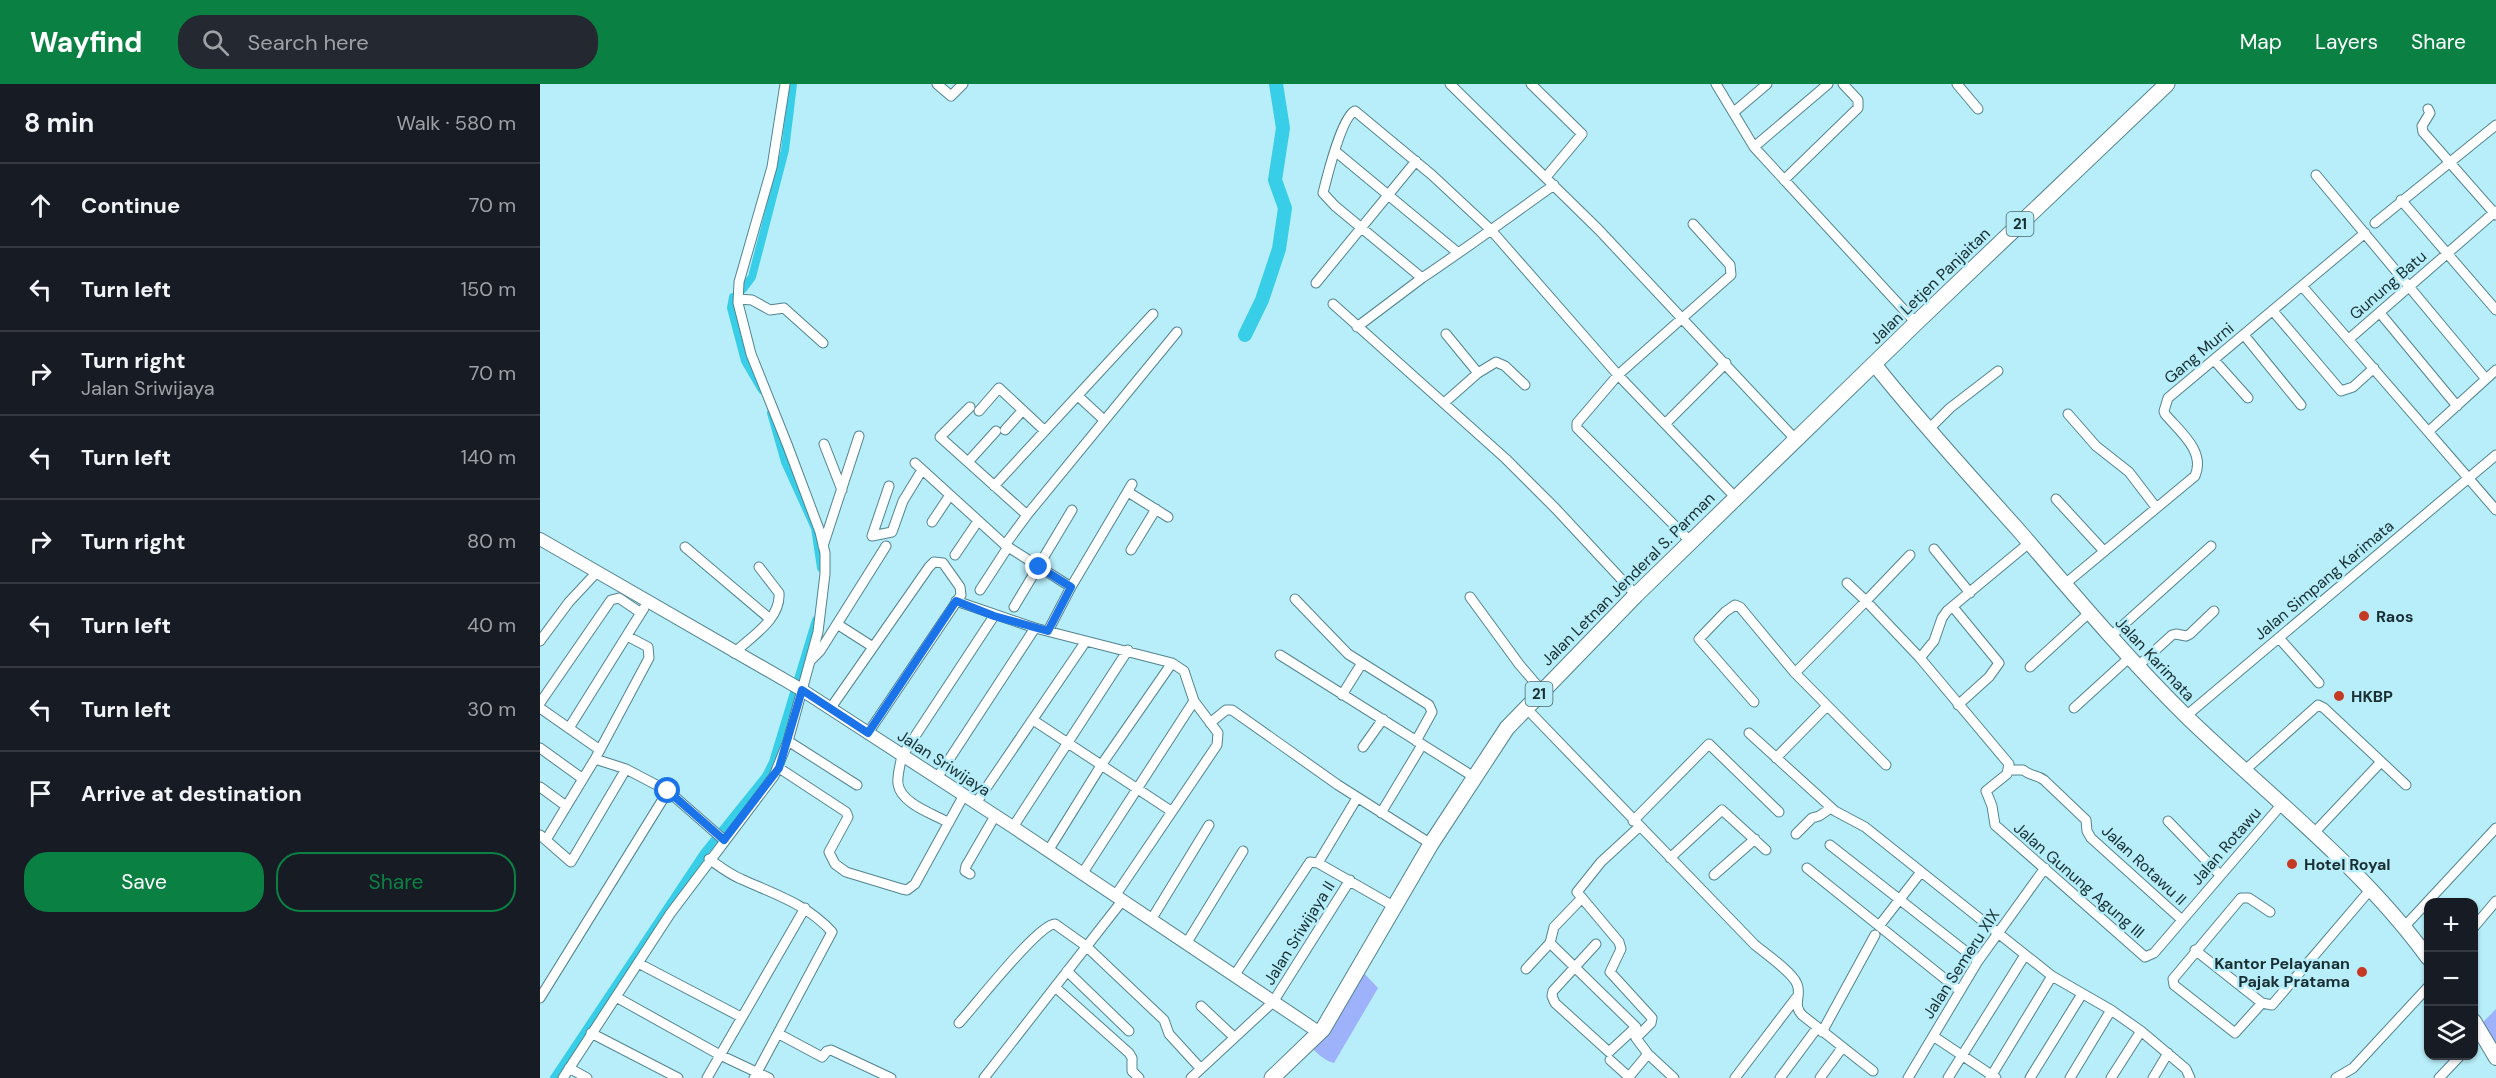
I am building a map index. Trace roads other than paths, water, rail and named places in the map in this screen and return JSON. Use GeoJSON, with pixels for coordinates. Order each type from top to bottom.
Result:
{"type":"FeatureCollection","features":[{"type":"Feature","properties":{"kind":"highway","name":"Jalan Letjen Panjaitan"},"geometry":{"type":"LineString","coordinates":[[1875,365],[1916,323],[2167,84]]}},
{"type":"Feature","properties":{"kind":"highway","name":"Jalan Letnan Jenderal S. Parman"},"geometry":{"type":"LineString","coordinates":[[1272,1078],[1320,1033],[1431,844],[1502,734],[1636,595],[1875,365]]}},
{"type":"Feature","properties":{"kind":"main road","name":"Jalan Karimata"},"geometry":{"type":"LineString","coordinates":[[1875,365],[2134,662],[2187,716],[2370,890],[2405,926],[2424,952]]}},
{"type":"Feature","properties":{"kind":"main road"},"geometry":{"type":"LineString","coordinates":[[2478,1038],[2496,1058]]}},
{"type":"Feature","properties":{"kind":"street"},"geometry":{"type":"LineString","coordinates":[[785,84],[772,167],[739,282],[738,299],[751,354],[787,444],[823,546],[825,574],[823,601],[811,660]]}},
{"type":"Feature","properties":{"kind":"street"},"geometry":{"type":"LineString","coordinates":[[937,84],[951,96],[963,84]]}},
{"type":"Feature","properties":{"kind":"street"},"geometry":{"type":"LineString","coordinates":[[1450,84],[1546,177],[1682,316],[1797,441]]}},
{"type":"Feature","properties":{"kind":"street"},"geometry":{"type":"LineString","coordinates":[[1531,84],[1582,135],[1546,177]]}},
{"type":"Feature","properties":{"kind":"street"},"geometry":{"type":"LineString","coordinates":[[1716,84],[1754,147],[1916,323]]}},
{"type":"Feature","properties":{"kind":"street"},"geometry":{"type":"LineString","coordinates":[[1734,112],[1767,84]]}},
{"type":"Feature","properties":{"kind":"street"},"geometry":{"type":"LineString","coordinates":[[1754,147],[1828,84]]}},
{"type":"Feature","properties":{"kind":"street"},"geometry":{"type":"LineString","coordinates":[[1784,180],[1858,108],[1858,100],[1843,84]]}},
{"type":"Feature","properties":{"kind":"street"},"geometry":{"type":"LineString","coordinates":[[1957,84],[1978,109]]}},
{"type":"Feature","properties":{"kind":"street","name":"Gunung Batu"},"geometry":{"type":"LineString","coordinates":[[2349,339],[2495,213],[2423,132],[2422,126],[2430,113],[2428,109]]}},
{"type":"Feature","properties":{"kind":"street"},"geometry":{"type":"LineString","coordinates":[[1422,278],[1324,196],[1335,152],[1348,117],[1355,111],[1416,161],[1491,230],[1618,375],[1736,498]]}},
{"type":"Feature","properties":{"kind":"street"},"geometry":{"type":"LineString","coordinates":[[2375,223],[2496,125]]}},
{"type":"Feature","properties":{"kind":"street"},"geometry":{"type":"LineString","coordinates":[[1335,152],[1458,252]]}},
{"type":"Feature","properties":{"kind":"street"},"geometry":{"type":"LineString","coordinates":[[1316,283],[1416,161]]}},
{"type":"Feature","properties":{"kind":"street"},"geometry":{"type":"LineString","coordinates":[[2316,175],[2486,379]]}},
{"type":"Feature","properties":{"kind":"street"},"geometry":{"type":"LineString","coordinates":[[1358,327],[1422,278],[1554,185]]}},
{"type":"Feature","properties":{"kind":"street","name":"Gunung Batu"},"geometry":{"type":"LineString","coordinates":[[2401,200],[2496,310]]}},
{"type":"Feature","properties":{"kind":"street"},"geometry":{"type":"LineString","coordinates":[[1691,542],[1578,428],[1579,419],[1618,375],[1725,280],[1732,271],[1730,265],[1693,224]]}},
{"type":"Feature","properties":{"kind":"street","name":"Gang Murni"},"geometry":{"type":"LineString","coordinates":[[2065,584],[2103,550],[2195,476],[2196,453],[2190,442],[2165,414],[2166,402],[2365,233]]}},
{"type":"Feature","properties":{"kind":"street","name":"Gunung Batu"},"geometry":{"type":"LineString","coordinates":[[2302,286],[2496,510]]}},
{"type":"Feature","properties":{"kind":"street"},"geometry":{"type":"LineString","coordinates":[[738,299],[752,300],[770,310],[784,308],[823,343]]}},
{"type":"Feature","properties":{"kind":"street"},"geometry":{"type":"LineString","coordinates":[[1333,304],[1444,403],[1556,509],[1636,595]]}},
{"type":"Feature","properties":{"kind":"street"},"geometry":{"type":"LineString","coordinates":[[2273,310],[2341,391],[2353,387],[2374,368]]}},
{"type":"Feature","properties":{"kind":"street"},"geometry":{"type":"LineString","coordinates":[[2380,313],[2457,406]]}},
{"type":"Feature","properties":{"kind":"street"},"geometry":{"type":"LineString","coordinates":[[994,486],[1153,314]]}},
{"type":"Feature","properties":{"kind":"street"},"geometry":{"type":"LineString","coordinates":[[980,590],[1027,514],[1177,332]]}},
{"type":"Feature","properties":{"kind":"street"},"geometry":{"type":"LineString","coordinates":[[1446,334],[1478,373]]}},
{"type":"Feature","properties":{"kind":"street"},"geometry":{"type":"LineString","coordinates":[[2244,335],[2301,405]]}},
{"type":"Feature","properties":{"kind":"street"},"geometry":{"type":"LineString","coordinates":[[2214,360],[2248,398]]}},
{"type":"Feature","properties":{"kind":"street"},"geometry":{"type":"LineString","coordinates":[[1444,403],[1478,373],[1498,362],[1525,385]]}},
{"type":"Feature","properties":{"kind":"street"},"geometry":{"type":"LineString","coordinates":[[1665,424],[1726,363]]}},
{"type":"Feature","properties":{"kind":"street"},"geometry":{"type":"LineString","coordinates":[[2429,431],[2496,370]]}},
{"type":"Feature","properties":{"kind":"street"},"geometry":{"type":"LineString","coordinates":[[1929,429],[1998,371]]}},
{"type":"Feature","properties":{"kind":"street"},"geometry":{"type":"LineString","coordinates":[[1027,514],[940,437],[999,388],[1046,431]]}},
{"type":"Feature","properties":{"kind":"street"},"geometry":{"type":"LineString","coordinates":[[1078,396],[1104,420]]}},
{"type":"Feature","properties":{"kind":"street"},"geometry":{"type":"LineString","coordinates":[[968,462],[1023,410]]}},
{"type":"Feature","properties":{"kind":"street"},"geometry":{"type":"LineString","coordinates":[[2068,414],[2096,446],[2129,472],[2156,506]]}},
{"type":"Feature","properties":{"kind":"street"},"geometry":{"type":"LineString","coordinates":[[823,546],[859,436]]}},
{"type":"Feature","properties":{"kind":"street"},"geometry":{"type":"LineString","coordinates":[[824,444],[842,490]]}},
{"type":"Feature","properties":{"kind":"street","name":"Jalan Simpang Karimata"},"geometry":{"type":"LineString","coordinates":[[2187,716],[2496,454]]}},
{"type":"Feature","properties":{"kind":"street"},"geometry":{"type":"LineString","coordinates":[[915,463],[1007,546],[1071,587]]}},
{"type":"Feature","properties":{"kind":"street"},"geometry":{"type":"LineString","coordinates":[[889,486],[872,536],[892,532],[903,501],[922,470]]}},
{"type":"Feature","properties":{"kind":"street"},"geometry":{"type":"LineString","coordinates":[[1048,631],[1071,587],[1130,488],[1168,517]]}},
{"type":"Feature","properties":{"kind":"street"},"geometry":{"type":"LineString","coordinates":[[932,522],[950,495]]}},
{"type":"Feature","properties":{"kind":"street"},"geometry":{"type":"LineString","coordinates":[[2056,499],[2103,550]]}},
{"type":"Feature","properties":{"kind":"street"},"geometry":{"type":"LineString","coordinates":[[1131,550],[1156,509]]}},
{"type":"Feature","properties":{"kind":"street"},"geometry":{"type":"LineString","coordinates":[[1014,607],[1072,510]]}},
{"type":"Feature","properties":{"kind":"street"},"geometry":{"type":"LineString","coordinates":[[955,555],[978,520]]}},
{"type":"Feature","properties":{"kind":"street","name":"Jalan Sriwijaya"},"geometry":{"type":"LineString","coordinates":[[540,539],[597,572],[644,607],[796,687],[1013,827],[1320,1033]]}},
{"type":"Feature","properties":{"kind":"street"},"geometry":{"type":"LineString","coordinates":[[1920,658],[1934,641],[1942,618],[2029,543]]}},
{"type":"Feature","properties":{"kind":"street"},"geometry":{"type":"LineString","coordinates":[[563,1078],[670,914],[709,859],[719,836],[779,768],[788,741],[796,687],[811,660],[820,651],[886,546]]}},
{"type":"Feature","properties":{"kind":"street"},"geometry":{"type":"LineString","coordinates":[[2111,636],[2211,546]]}},
{"type":"Feature","properties":{"kind":"street"},"geometry":{"type":"LineString","coordinates":[[685,548],[770,619]]}},
{"type":"Feature","properties":{"kind":"street"},"geometry":{"type":"LineString","coordinates":[[1934,549],[1970,593]]}},
{"type":"Feature","properties":{"kind":"street"},"geometry":{"type":"LineString","coordinates":[[1795,673],[1910,555]]}},
{"type":"Feature","properties":{"kind":"street"},"geometry":{"type":"LineString","coordinates":[[830,709],[934,562],[943,563],[960,587],[961,595],[868,733]]}},
{"type":"Feature","properties":{"kind":"street"},"geometry":{"type":"LineString","coordinates":[[734,653],[770,619],[778,606],[779,593],[759,567]]}},
{"type":"Feature","properties":{"kind":"street"},"geometry":{"type":"LineString","coordinates":[[540,641],[569,603],[597,572]]}},
{"type":"Feature","properties":{"kind":"street"},"geometry":{"type":"LineString","coordinates":[[1847,583],[1920,658],[2006,760],[2010,770]]}},
{"type":"Feature","properties":{"kind":"street"},"geometry":{"type":"LineString","coordinates":[[1470,597],[1519,664],[1542,691]]}},
{"type":"Feature","properties":{"kind":"street"},"geometry":{"type":"LineString","coordinates":[[540,703],[611,600],[619,598],[644,607],[569,728]]}},
{"type":"Feature","properties":{"kind":"street"},"geometry":{"type":"LineString","coordinates":[[1295,599],[1335,643],[1362,663],[1430,705],[1432,712],[1419,743],[1381,813]]}},
{"type":"Feature","properties":{"kind":"street"},"geometry":{"type":"LineString","coordinates":[[956,601],[994,616],[1035,628],[1172,663],[1184,671],[1194,701],[1219,736],[1217,745],[1171,811],[1086,946],[984,1078]]}},
{"type":"Feature","properties":{"kind":"street"},"geometry":{"type":"LineString","coordinates":[[1754,702],[1699,639],[1735,605],[1740,607],[1795,673],[1886,765]]}},
{"type":"Feature","properties":{"kind":"street"},"geometry":{"type":"LineString","coordinates":[[1953,607],[1999,663],[1989,677],[1958,705]]}},
{"type":"Feature","properties":{"kind":"street"},"geometry":{"type":"LineString","coordinates":[[2074,708],[2172,635],[2190,634],[2214,611]]}},
{"type":"Feature","properties":{"kind":"street"},"geometry":{"type":"LineString","coordinates":[[2030,666],[2090,612]]}},
{"type":"Feature","properties":{"kind":"street"},"geometry":{"type":"LineString","coordinates":[[949,823],[912,802],[901,793],[897,781],[902,756],[994,616]]}},
{"type":"Feature","properties":{"kind":"street"},"geometry":{"type":"LineString","coordinates":[[837,624],[873,647]]}},
{"type":"Feature","properties":{"kind":"street"},"geometry":{"type":"LineString","coordinates":[[937,778],[1035,628]]}},
{"type":"Feature","properties":{"kind":"street"},"geometry":{"type":"LineString","coordinates":[[626,769],[571,862],[543,837],[566,806],[598,755],[649,658],[648,648],[627,636]]}},
{"type":"Feature","properties":{"kind":"street"},"geometry":{"type":"LineString","coordinates":[[2278,638],[2319,683]]}},
{"type":"Feature","properties":{"kind":"street"},"geometry":{"type":"LineString","coordinates":[[976,803],[1086,641]]}},
{"type":"Feature","properties":{"kind":"street"},"geometry":{"type":"LineString","coordinates":[[1013,827],[1128,650]]}},
{"type":"Feature","properties":{"kind":"street"},"geometry":{"type":"LineString","coordinates":[[1280,655],[1474,777]]}},
{"type":"Feature","properties":{"kind":"street"},"geometry":{"type":"LineString","coordinates":[[1048,851],[1102,764],[1172,663]]}},
{"type":"Feature","properties":{"kind":"street"},"geometry":{"type":"LineString","coordinates":[[1342,695],[1362,663]]}},
{"type":"Feature","properties":{"kind":"street"},"geometry":{"type":"LineString","coordinates":[[1082,874],[1194,701]]}},
{"type":"Feature","properties":{"kind":"street"},"geometry":{"type":"LineString","coordinates":[[2244,771],[2318,705],[2324,708],[2406,785]]}},
{"type":"Feature","properties":{"kind":"street"},"geometry":{"type":"LineString","coordinates":[[1776,758],[1827,706]]}},
{"type":"Feature","properties":{"kind":"street"},"geometry":{"type":"LineString","coordinates":[[540,708],[569,728],[598,755],[668,791],[719,836]]}},
{"type":"Feature","properties":{"kind":"street"},"geometry":{"type":"LineString","coordinates":[[1526,708],[1755,945],[1793,978],[1798,986],[1797,1010],[1871,1070],[1863,1078]]}},
{"type":"Feature","properties":{"kind":"street"},"geometry":{"type":"LineString","coordinates":[[1210,723],[1226,710],[1232,710],[1357,798],[1431,844]]}},
{"type":"Feature","properties":{"kind":"street"},"geometry":{"type":"LineString","coordinates":[[1363,747],[1383,719]]}},
{"type":"Feature","properties":{"kind":"street"},"geometry":{"type":"LineString","coordinates":[[1033,720],[1171,811]]}},
{"type":"Feature","properties":{"kind":"street"},"geometry":{"type":"LineString","coordinates":[[1749,734],[1833,809],[1859,822],[2052,976],[2111,1010],[2141,1031],[2186,1070],[2190,1078]]}},
{"type":"Feature","properties":{"kind":"street"},"geometry":{"type":"LineString","coordinates":[[788,741],[857,785]]}},
{"type":"Feature","properties":{"kind":"street"},"geometry":{"type":"LineString","coordinates":[[1674,1078],[1648,1054],[1636,1038],[1651,1023],[1651,1017],[1610,972],[1621,950],[1619,942],[1577,892],[1579,887],[1709,744],[1779,812]]}},
{"type":"Feature","properties":{"kind":"street"},"geometry":{"type":"LineString","coordinates":[[540,748],[583,778]]}},
{"type":"Feature","properties":{"kind":"street"},"geometry":{"type":"LineString","coordinates":[[2313,834],[2381,762]]}},
{"type":"Feature","properties":{"kind":"street"},"geometry":{"type":"LineString","coordinates":[[779,768],[846,812],[848,817],[829,852],[835,864],[846,872],[902,889],[911,888],[936,849],[964,795]]}},
{"type":"Feature","properties":{"kind":"street","name":"Jalan Gunung Agung III"},"geometry":{"type":"LineString","coordinates":[[2010,770],[1986,790],[1993,808],[1993,822],[2142,955]]}},
{"type":"Feature","properties":{"kind":"street","name":"Jalan Rotawu II"},"geometry":{"type":"LineString","coordinates":[[2010,770],[2023,770],[2029,776],[2038,776],[2044,780],[2086,820],[2087,831],[2091,838],[2182,920]]}},
{"type":"Feature","properties":{"kind":"street"},"geometry":{"type":"LineString","coordinates":[[540,787],[566,806]]}},
{"type":"Feature","properties":{"kind":"street"},"geometry":{"type":"LineString","coordinates":[[540,998],[668,791]]}},
{"type":"Feature","properties":{"kind":"street"},"geometry":{"type":"LineString","coordinates":[[1234,976],[1357,798]]}},
{"type":"Feature","properties":{"kind":"street","name":"Jalan Rotawu"},"geometry":{"type":"LineString","coordinates":[[2142,955],[2148,956],[2154,953],[2282,804]]}},
{"type":"Feature","properties":{"kind":"street"},"geometry":{"type":"LineString","coordinates":[[1796,834],[1812,818],[1833,809]]}},
{"type":"Feature","properties":{"kind":"street"},"geometry":{"type":"LineString","coordinates":[[1670,858],[1720,811],[1725,812],[1766,850]]}},
{"type":"Feature","properties":{"kind":"street"},"geometry":{"type":"LineString","coordinates":[[970,874],[965,871],[966,866],[995,816]]}},
{"type":"Feature","properties":{"kind":"street"},"geometry":{"type":"LineString","coordinates":[[2168,821],[2220,875]]}},
{"type":"Feature","properties":{"kind":"street"},"geometry":{"type":"LineString","coordinates":[[1151,920],[1209,825]]}},
{"type":"Feature","properties":{"kind":"street"},"geometry":{"type":"LineString","coordinates":[[2405,926],[2496,828]]}},
{"type":"Feature","properties":{"kind":"street"},"geometry":{"type":"LineString","coordinates":[[1714,875],[1755,839]]}},
{"type":"Feature","properties":{"kind":"street"},"geometry":{"type":"LineString","coordinates":[[1830,845],[1978,961]]}},
{"type":"Feature","properties":{"kind":"street"},"geometry":{"type":"LineString","coordinates":[[1186,944],[1243,851]]}},
{"type":"Feature","properties":{"kind":"street"},"geometry":{"type":"LineString","coordinates":[[709,859],[741,879],[768,889],[805,908],[830,930],[832,935],[756,1075]]}},
{"type":"Feature","properties":{"kind":"street"},"geometry":{"type":"LineString","coordinates":[[1314,863],[1350,880],[1395,907]]}},
{"type":"Feature","properties":{"kind":"street"},"geometry":{"type":"LineString","coordinates":[[1807,868],[1877,931],[1959,992]]}},
{"type":"Feature","properties":{"kind":"street","name":"Jalan Semeru XIX"},"geometry":{"type":"LineString","coordinates":[[1908,1078],[1996,933],[2045,868]]}},
{"type":"Feature","properties":{"kind":"street"},"geometry":{"type":"LineString","coordinates":[[1780,1078],[1820,1030],[1877,931],[1921,872]]}},
{"type":"Feature","properties":{"kind":"street","name":"Jalan Sriwijaya II"},"geometry":{"type":"LineString","coordinates":[[1191,1078],[1273,1002],[1350,880]]}},
{"type":"Feature","properties":{"kind":"street"},"geometry":{"type":"LineString","coordinates":[[2195,950],[2262,1003],[2272,1005],[2370,890]]}},
{"type":"Feature","properties":{"kind":"street"},"geometry":{"type":"LineString","coordinates":[[1526,969],[1550,943],[1554,927],[1582,898]]}},
{"type":"Feature","properties":{"kind":"street"},"geometry":{"type":"LineString","coordinates":[[2262,1003],[2235,1033],[2174,985],[2174,976],[2241,898],[2249,898],[2270,912]]}},
{"type":"Feature","properties":{"kind":"street"},"geometry":{"type":"LineString","coordinates":[[2478,922],[2496,901]]}},
{"type":"Feature","properties":{"kind":"street"},"geometry":{"type":"LineString","coordinates":[[707,1078],[805,908]]}},
{"type":"Feature","properties":{"kind":"street"},"geometry":{"type":"LineString","coordinates":[[960,1023],[1002,973],[1050,924],[1058,926],[1086,946],[1164,1020],[1169,1034],[1201,1069]]}},
{"type":"Feature","properties":{"kind":"street"},"geometry":{"type":"LineString","coordinates":[[1550,943],[1576,967],[1636,1027],[1611,1052],[1606,1051],[1556,1003],[1552,996],[1576,967],[1596,944]]}},
{"type":"Feature","properties":{"kind":"street"},"geometry":{"type":"LineString","coordinates":[[1948,1078],[2025,955]]}},
{"type":"Feature","properties":{"kind":"street"},"geometry":{"type":"LineString","coordinates":[[638,963],[741,1017]]}},
{"type":"Feature","properties":{"kind":"street"},"geometry":{"type":"LineString","coordinates":[[1067,971],[1129,1031]]}},
{"type":"Feature","properties":{"kind":"street"},"geometry":{"type":"LineString","coordinates":[[1933,1036],[1993,1077],[2052,976]]}},
{"type":"Feature","properties":{"kind":"street"},"geometry":{"type":"LineString","coordinates":[[1054,987],[1129,1053],[1132,1058],[1131,1071],[1139,1078]]}},
{"type":"Feature","properties":{"kind":"street"},"geometry":{"type":"LineString","coordinates":[[2336,1078],[2353,1068],[2424,991]]}},
{"type":"Feature","properties":{"kind":"street"},"geometry":{"type":"LineString","coordinates":[[2030,1078],[2082,994]]}},
{"type":"Feature","properties":{"kind":"street"},"geometry":{"type":"LineString","coordinates":[[616,996],[756,1075],[769,1078]]}},
{"type":"Feature","properties":{"kind":"street"},"geometry":{"type":"LineString","coordinates":[[1735,1078],[1797,996]]}},
{"type":"Feature","properties":{"kind":"street"},"geometry":{"type":"LineString","coordinates":[[1201,1006],[1234,1037]]}},
{"type":"Feature","properties":{"kind":"street"},"geometry":{"type":"LineString","coordinates":[[2070,1078],[2111,1010]]}},
{"type":"Feature","properties":{"kind":"street"},"geometry":{"type":"LineString","coordinates":[[2111,1078],[2141,1031]]}},
{"type":"Feature","properties":{"kind":"street"},"geometry":{"type":"LineString","coordinates":[[591,1033],[678,1078]]}},
{"type":"Feature","properties":{"kind":"street"},"geometry":{"type":"LineString","coordinates":[[779,1035],[819,1056],[822,1057],[831,1050],[891,1078]]}},
{"type":"Feature","properties":{"kind":"street"},"geometry":{"type":"LineString","coordinates":[[1820,1078],[1842,1048]]}},
{"type":"Feature","properties":{"kind":"street"},"geometry":{"type":"LineString","coordinates":[[2153,1078],[2168,1053]]}},
{"type":"Feature","properties":{"kind":"street"},"geometry":{"type":"LineString","coordinates":[[1610,1060],[1629,1077],[1648,1054]]}},
{"type":"Feature","properties":{"kind":"street"},"geometry":{"type":"LineString","coordinates":[[2439,1078],[2456,1060]]}},
{"type":"Feature","properties":{"kind":"street"},"geometry":{"type":"LineString","coordinates":[[569,1068],[587,1078]]}},
{"type":"Feature","properties":{"kind":"waterway"},"geometry":{"type":"LineString","coordinates":[[743,289],[752,277],[785,150],[793,84]]}},
{"type":"Feature","properties":{"kind":"waterway"},"geometry":{"type":"LineString","coordinates":[[1245,335],[1262,300],[1279,249],[1285,208],[1275,180],[1283,128],[1276,84]]}},
{"type":"Feature","properties":{"kind":"waterway"},"geometry":{"type":"LineString","coordinates":[[733,297],[731,308],[745,361],[762,390]]}},
{"type":"Feature","properties":{"kind":"waterway"},"geometry":{"type":"LineString","coordinates":[[771,413],[785,462],[815,528],[821,568]]}},
{"type":"Feature","properties":{"kind":"waterway"},"geometry":{"type":"LineString","coordinates":[[554,1078],[704,853],[766,776],[773,762],[816,620]]}},
{"type":"Feature","properties":{"kind":"place","name":"Raos"},"geometry":{"type":"Point","coordinates":[2364,616]}},
{"type":"Feature","properties":{"kind":"place","name":"HKBP"},"geometry":{"type":"Point","coordinates":[2339,696]}},
{"type":"Feature","properties":{"kind":"place","name":"Hotel Royal"},"geometry":{"type":"Point","coordinates":[2292,864]}},
{"type":"Feature","properties":{"kind":"place","name":"Kantor Pelayanan Pajak Pratama"},"geometry":{"type":"Point","coordinates":[2362,972]}}]}
